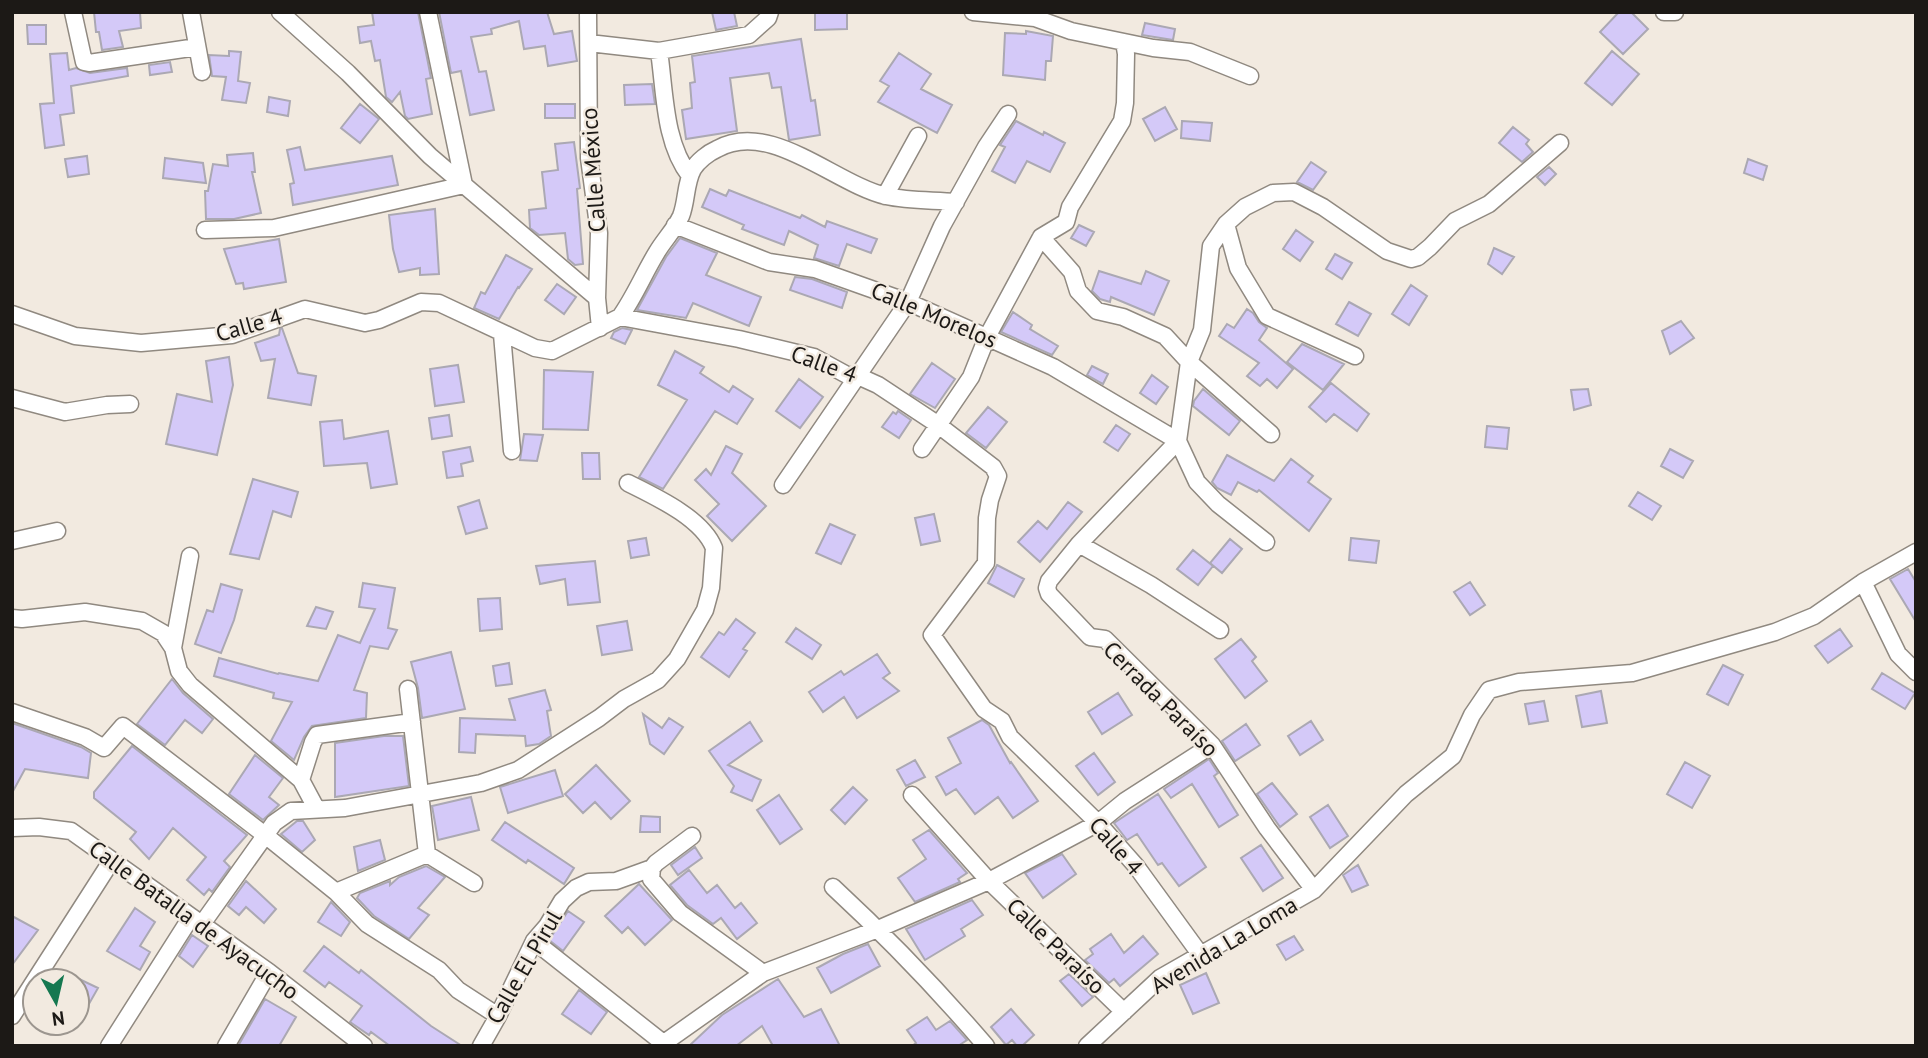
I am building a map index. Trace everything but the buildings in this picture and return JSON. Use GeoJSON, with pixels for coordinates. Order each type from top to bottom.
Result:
{"type":"FeatureCollection","features":[{"type":"Feature","properties":{"kind":"street"},"geometry":{"type":"LineString","coordinates":[[73,12],[84,62],[197,47]]}},
{"type":"Feature","properties":{"kind":"street"},"geometry":{"type":"LineString","coordinates":[[191,12],[202,72]]}},
{"type":"Feature","properties":{"kind":"street"},"geometry":{"type":"LineString","coordinates":[[280,12],[348,74],[430,156],[597,298]]}},
{"type":"Feature","properties":{"kind":"street"},"geometry":{"type":"LineString","coordinates":[[428,12],[464,185]]}},
{"type":"Feature","properties":{"kind":"street","name":"Calle México"},"geometry":{"type":"LineString","coordinates":[[588,12],[589,158],[599,233],[597,298],[600,328]]}},
{"type":"Feature","properties":{"kind":"street"},"geometry":{"type":"LineString","coordinates":[[589,43],[659,51],[749,35],[768,18],[769,12]]}},
{"type":"Feature","properties":{"kind":"street"},"geometry":{"type":"LineString","coordinates":[[973,12],[1035,18],[1071,32],[1190,52],[1250,76]]}},
{"type":"Feature","properties":{"kind":"street"},"geometry":{"type":"LineString","coordinates":[[1664,12],[1675,12]]}},
{"type":"Feature","properties":{"kind":"street"},"geometry":{"type":"LineString","coordinates":[[922,449],[971,377],[987,337],[1041,237],[1066,222],[1070,207],[1122,121],[1125,103],[1124,42]]}},
{"type":"Feature","properties":{"kind":"street"},"geometry":{"type":"LineString","coordinates":[[659,51],[671,132],[679,161],[690,176]]}},
{"type":"Feature","properties":{"kind":"street"},"geometry":{"type":"LineString","coordinates":[[783,485],[908,302],[942,226],[986,147],[1008,114]]}},
{"type":"Feature","properties":{"kind":"street"},"geometry":{"type":"LineString","coordinates":[[885,196],[918,136]]}},
{"type":"Feature","properties":{"kind":"street"},"geometry":{"type":"LineString","coordinates":[[620,317],[681,216],[693,168],[708,153],[726,144],[750,140],[786,150],[885,196],[956,202]]}},
{"type":"Feature","properties":{"kind":"street"},"geometry":{"type":"LineString","coordinates":[[1266,542],[1218,504],[1197,482],[1178,441],[1189,362],[1202,330],[1211,246],[1226,224],[1245,206],[1273,193],[1294,192],[1322,207],[1387,251],[1411,259],[1418,257],[1455,221],[1489,204],[1560,144]]}},
{"type":"Feature","properties":{"kind":"street"},"geometry":{"type":"LineString","coordinates":[[205,230],[274,228],[464,185]]}},
{"type":"Feature","properties":{"kind":"street"},"geometry":{"type":"LineString","coordinates":[[1226,224],[1238,268],[1267,316],[1355,356]]}},
{"type":"Feature","properties":{"kind":"street","name":"Calle Morelos"},"geometry":{"type":"LineString","coordinates":[[675,225],[769,262],[815,269],[908,302],[1053,367],[1178,441]]}},
{"type":"Feature","properties":{"kind":"street"},"geometry":{"type":"LineString","coordinates":[[1041,237],[1072,272],[1078,291],[1097,311],[1123,317],[1165,336],[1189,362],[1271,434]]}},
{"type":"Feature","properties":{"kind":"street","name":"Calle 4"},"geometry":{"type":"LineString","coordinates":[[12,314],[75,336],[141,342],[232,335],[305,309],[365,323],[421,302],[430,302],[439,303],[535,348],[552,351],[620,317],[739,339],[814,357],[848,375],[858,376],[878,385],[937,424],[993,467],[999,476],[987,518],[986,563],[932,635],[984,709],[1002,721],[1010,737],[1098,823],[1136,866],[1200,954]]}},
{"type":"Feature","properties":{"kind":"street"},"geometry":{"type":"LineString","coordinates":[[502,334],[512,451]]}},
{"type":"Feature","properties":{"kind":"street"},"geometry":{"type":"LineString","coordinates":[[12,398],[65,412],[131,404]]}},
{"type":"Feature","properties":{"kind":"street"},"geometry":{"type":"LineString","coordinates":[[1178,441],[1079,544],[1220,630]]}},
{"type":"Feature","properties":{"kind":"street"},"geometry":{"type":"LineString","coordinates":[[109,1046],[197,921],[274,823],[290,811],[345,808],[481,783],[518,770],[624,699],[658,680],[677,659],[705,610],[711,588],[715,548],[695,524],[662,501],[628,483]]}},
{"type":"Feature","properties":{"kind":"street"},"geometry":{"type":"LineString","coordinates":[[12,541],[57,531]]}},
{"type":"Feature","properties":{"kind":"street","name":"Cerrada Paraíso"},"geometry":{"type":"LineString","coordinates":[[1079,544],[1049,581],[1046,588],[1049,594],[1090,637],[1105,639],[1212,745],[1267,828],[1314,890]]}},
{"type":"Feature","properties":{"kind":"street"},"geometry":{"type":"LineString","coordinates":[[1916,552],[1863,582],[1898,654],[1916,672]]}},
{"type":"Feature","properties":{"kind":"street"},"geometry":{"type":"LineString","coordinates":[[173,648],[190,556]]}},
{"type":"Feature","properties":{"kind":"street","name":"Avenida La Loma"},"geometry":{"type":"LineString","coordinates":[[1087,1046],[1160,978],[1314,890],[1406,794],[1452,756],[1472,715],[1489,690],[1518,682],[1632,673],[1775,632],[1814,616],[1863,582]]}},
{"type":"Feature","properties":{"kind":"street"},"geometry":{"type":"LineString","coordinates":[[12,618],[85,612],[142,621],[163,633],[173,648],[179,671],[190,685],[301,780],[316,808]]}},
{"type":"Feature","properties":{"kind":"street"},"geometry":{"type":"LineString","coordinates":[[408,689],[427,854]]}},
{"type":"Feature","properties":{"kind":"street"},"geometry":{"type":"LineString","coordinates":[[12,712],[85,737],[104,748],[123,726],[336,892],[367,924],[439,970],[458,990],[498,1016]]}},
{"type":"Feature","properties":{"kind":"street"},"geometry":{"type":"LineString","coordinates":[[301,780],[317,735],[412,722]]}},
{"type":"Feature","properties":{"kind":"street"},"geometry":{"type":"LineString","coordinates":[[534,941],[666,1044],[763,974],[878,929],[989,881],[1098,823],[1125,801],[1212,745]]}},
{"type":"Feature","properties":{"kind":"street"},"geometry":{"type":"LineString","coordinates":[[912,795],[989,881]]}},
{"type":"Feature","properties":{"kind":"street","name":"Calle Batalla de Ayacucho"},"geometry":{"type":"LineString","coordinates":[[12,828],[39,827],[71,831],[269,972],[344,1040],[364,1046]]}},
{"type":"Feature","properties":{"kind":"street","name":"Calle El Pirul"},"geometry":{"type":"LineString","coordinates":[[481,1046],[534,941],[562,901],[576,888],[589,882],[616,881],[652,868],[692,836]]}},
{"type":"Feature","properties":{"kind":"street"},"geometry":{"type":"LineString","coordinates":[[427,854],[474,883]]}},
{"type":"Feature","properties":{"kind":"street"},"geometry":{"type":"LineString","coordinates":[[336,892],[427,854]]}},
{"type":"Feature","properties":{"kind":"street"},"geometry":{"type":"LineString","coordinates":[[12,1016],[112,860]]}},
{"type":"Feature","properties":{"kind":"street"},"geometry":{"type":"LineString","coordinates":[[652,868],[651,879],[680,913],[763,974]]}},
{"type":"Feature","properties":{"kind":"street","name":"Calle Paraíso"},"geometry":{"type":"LineString","coordinates":[[989,881],[1124,1012]]}},
{"type":"Feature","properties":{"kind":"street"},"geometry":{"type":"LineString","coordinates":[[833,887],[940,993],[986,1046]]}},
{"type":"Feature","properties":{"kind":"street"},"geometry":{"type":"LineString","coordinates":[[226,1046],[269,972]]}}]}
